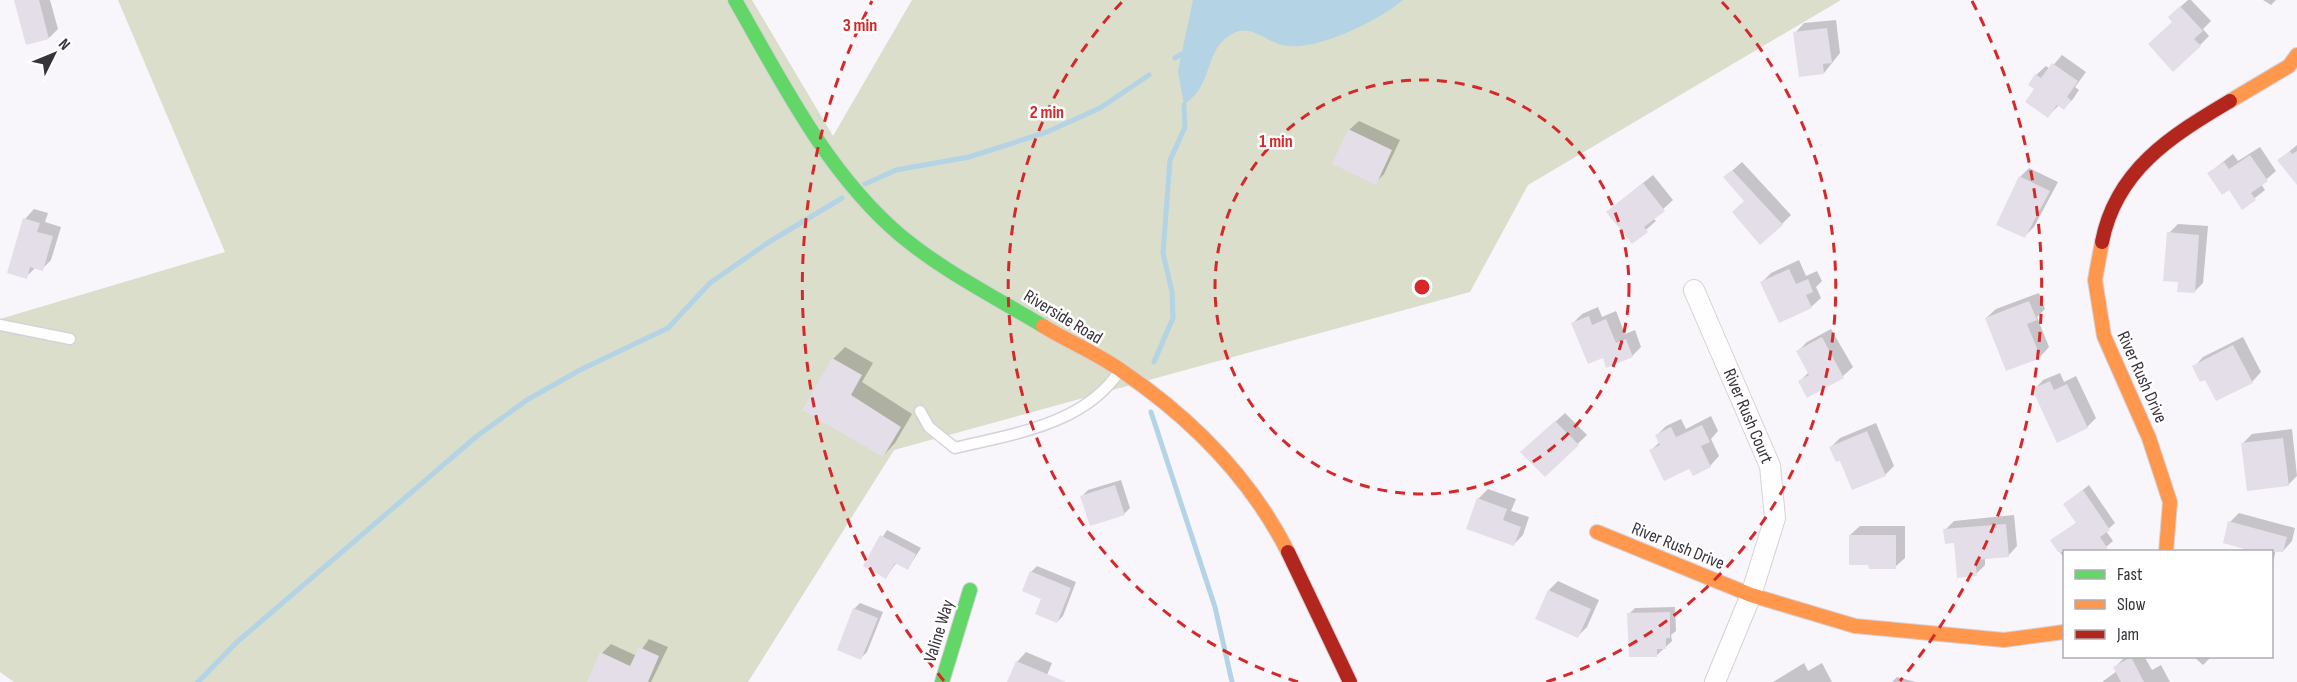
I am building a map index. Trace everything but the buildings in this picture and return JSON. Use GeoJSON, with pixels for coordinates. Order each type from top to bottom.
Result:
{"type":"FeatureCollection","features":[{"type":"Feature","properties":{"kind":"street","name":"Riverside Road"},"geometry":{"type":"LineString","coordinates":[[735,0],[789,95],[846,180],[898,233],[927,256],[1071,343],[1121,370],[1182,417],[1237,473],[1274,525],[1317,609],[1350,682]]}},
{"type":"Feature","properties":{"kind":"street","name":"River Rush Drive"},"geometry":{"type":"LineString","coordinates":[[2166,550],[2170,502],[2149,438],[2104,336],[2095,280],[2106,224],[2135,170],[2184,129],[2289,66],[2297,55]]}},
{"type":"Feature","properties":{"kind":"street","name":"River Rush Court"},"geometry":{"type":"LineString","coordinates":[[1694,290],[1770,466],[1774,518],[1751,595],[1715,682]]}},
{"type":"Feature","properties":{"kind":"street","name":"River Rush Drive"},"geometry":{"type":"LineString","coordinates":[[1597,532],[1751,595],[1855,626],[2004,640],[2063,632]]}},
{"type":"Feature","properties":{"kind":"street","name":"Valine Way"},"geometry":{"type":"LineString","coordinates":[[942,682],[970,590]]}},
{"type":"Feature","properties":{"kind":"lane"},"geometry":{"type":"LineString","coordinates":[[0,325],[69,339]]}},
{"type":"Feature","properties":{"kind":"lane"},"geometry":{"type":"LineString","coordinates":[[920,411],[929,427],[955,448],[1034,429],[1067,415],[1109,387],[1121,370]]}},
{"type":"Feature","properties":{"kind":"green space"},"geometry":{"type":"Polygon","coordinates":[[[118,0],[752,0],[833,136],[912,0],[1841,0],[1528,185],[1470,292],[894,450],[748,682],[14,682],[0,672],[0,319],[225,252],[118,0]]]}},
{"type":"Feature","properties":{"kind":"water"},"geometry":{"type":"Polygon","coordinates":[[[1193,0],[1403,0],[1349,32],[1302,46],[1281,45],[1253,32],[1239,31],[1232,34],[1220,44],[1200,87],[1184,105],[1178,71],[1193,0]]]}},
{"type":"Feature","properties":{"kind":"waterway"},"geometry":{"type":"LineString","coordinates":[[1175,58],[1182,54]]}},
{"type":"Feature","properties":{"kind":"waterway"},"geometry":{"type":"LineString","coordinates":[[865,184],[896,170],[969,157],[1047,132],[1100,108],[1149,75]]}},
{"type":"Feature","properties":{"kind":"waterway"},"geometry":{"type":"LineString","coordinates":[[1154,362],[1173,318],[1172,292],[1163,253],[1170,160],[1185,127],[1184,105]]}},
{"type":"Feature","properties":{"kind":"waterway"},"geometry":{"type":"LineString","coordinates":[[198,682],[237,642],[477,436],[527,400],[580,370],[668,328],[710,283],[769,242],[842,198]]}},
{"type":"Feature","properties":{"kind":"waterway"},"geometry":{"type":"LineString","coordinates":[[1151,412],[1215,607],[1232,682]]}},
{"type":"Feature","properties":{"kind":"traffic: fast"},"geometry":{"type":"LineString","coordinates":[[735,0],[808,125],[850,184],[874,210],[900,235],[934,260],[1043,326]]}},
{"type":"Feature","properties":{"kind":"traffic: fast"},"geometry":{"type":"LineString","coordinates":[[942,682],[970,590]]}},
{"type":"Feature","properties":{"kind":"traffic: slow"},"geometry":{"type":"LineString","coordinates":[[2230,101],[2289,66],[2297,55]]}},
{"type":"Feature","properties":{"kind":"traffic: slow"},"geometry":{"type":"LineString","coordinates":[[2102,242],[2095,280],[2104,336],[2149,438],[2170,502],[2166,550]]}},
{"type":"Feature","properties":{"kind":"traffic: slow"},"geometry":{"type":"LineString","coordinates":[[1043,326],[1122,371],[1195,429],[1217,451],[1256,499],[1288,552]]}},
{"type":"Feature","properties":{"kind":"traffic: slow"},"geometry":{"type":"LineString","coordinates":[[1597,532],[1751,595],[1855,626],[2004,640],[2063,632]]}},
{"type":"Feature","properties":{"kind":"traffic: jam"},"geometry":{"type":"LineString","coordinates":[[2102,242],[2109,217],[2133,175],[2167,142],[2230,101]]}},
{"type":"Feature","properties":{"kind":"traffic: jam"},"geometry":{"type":"LineString","coordinates":[[1288,552],[1350,682]]}}]}
